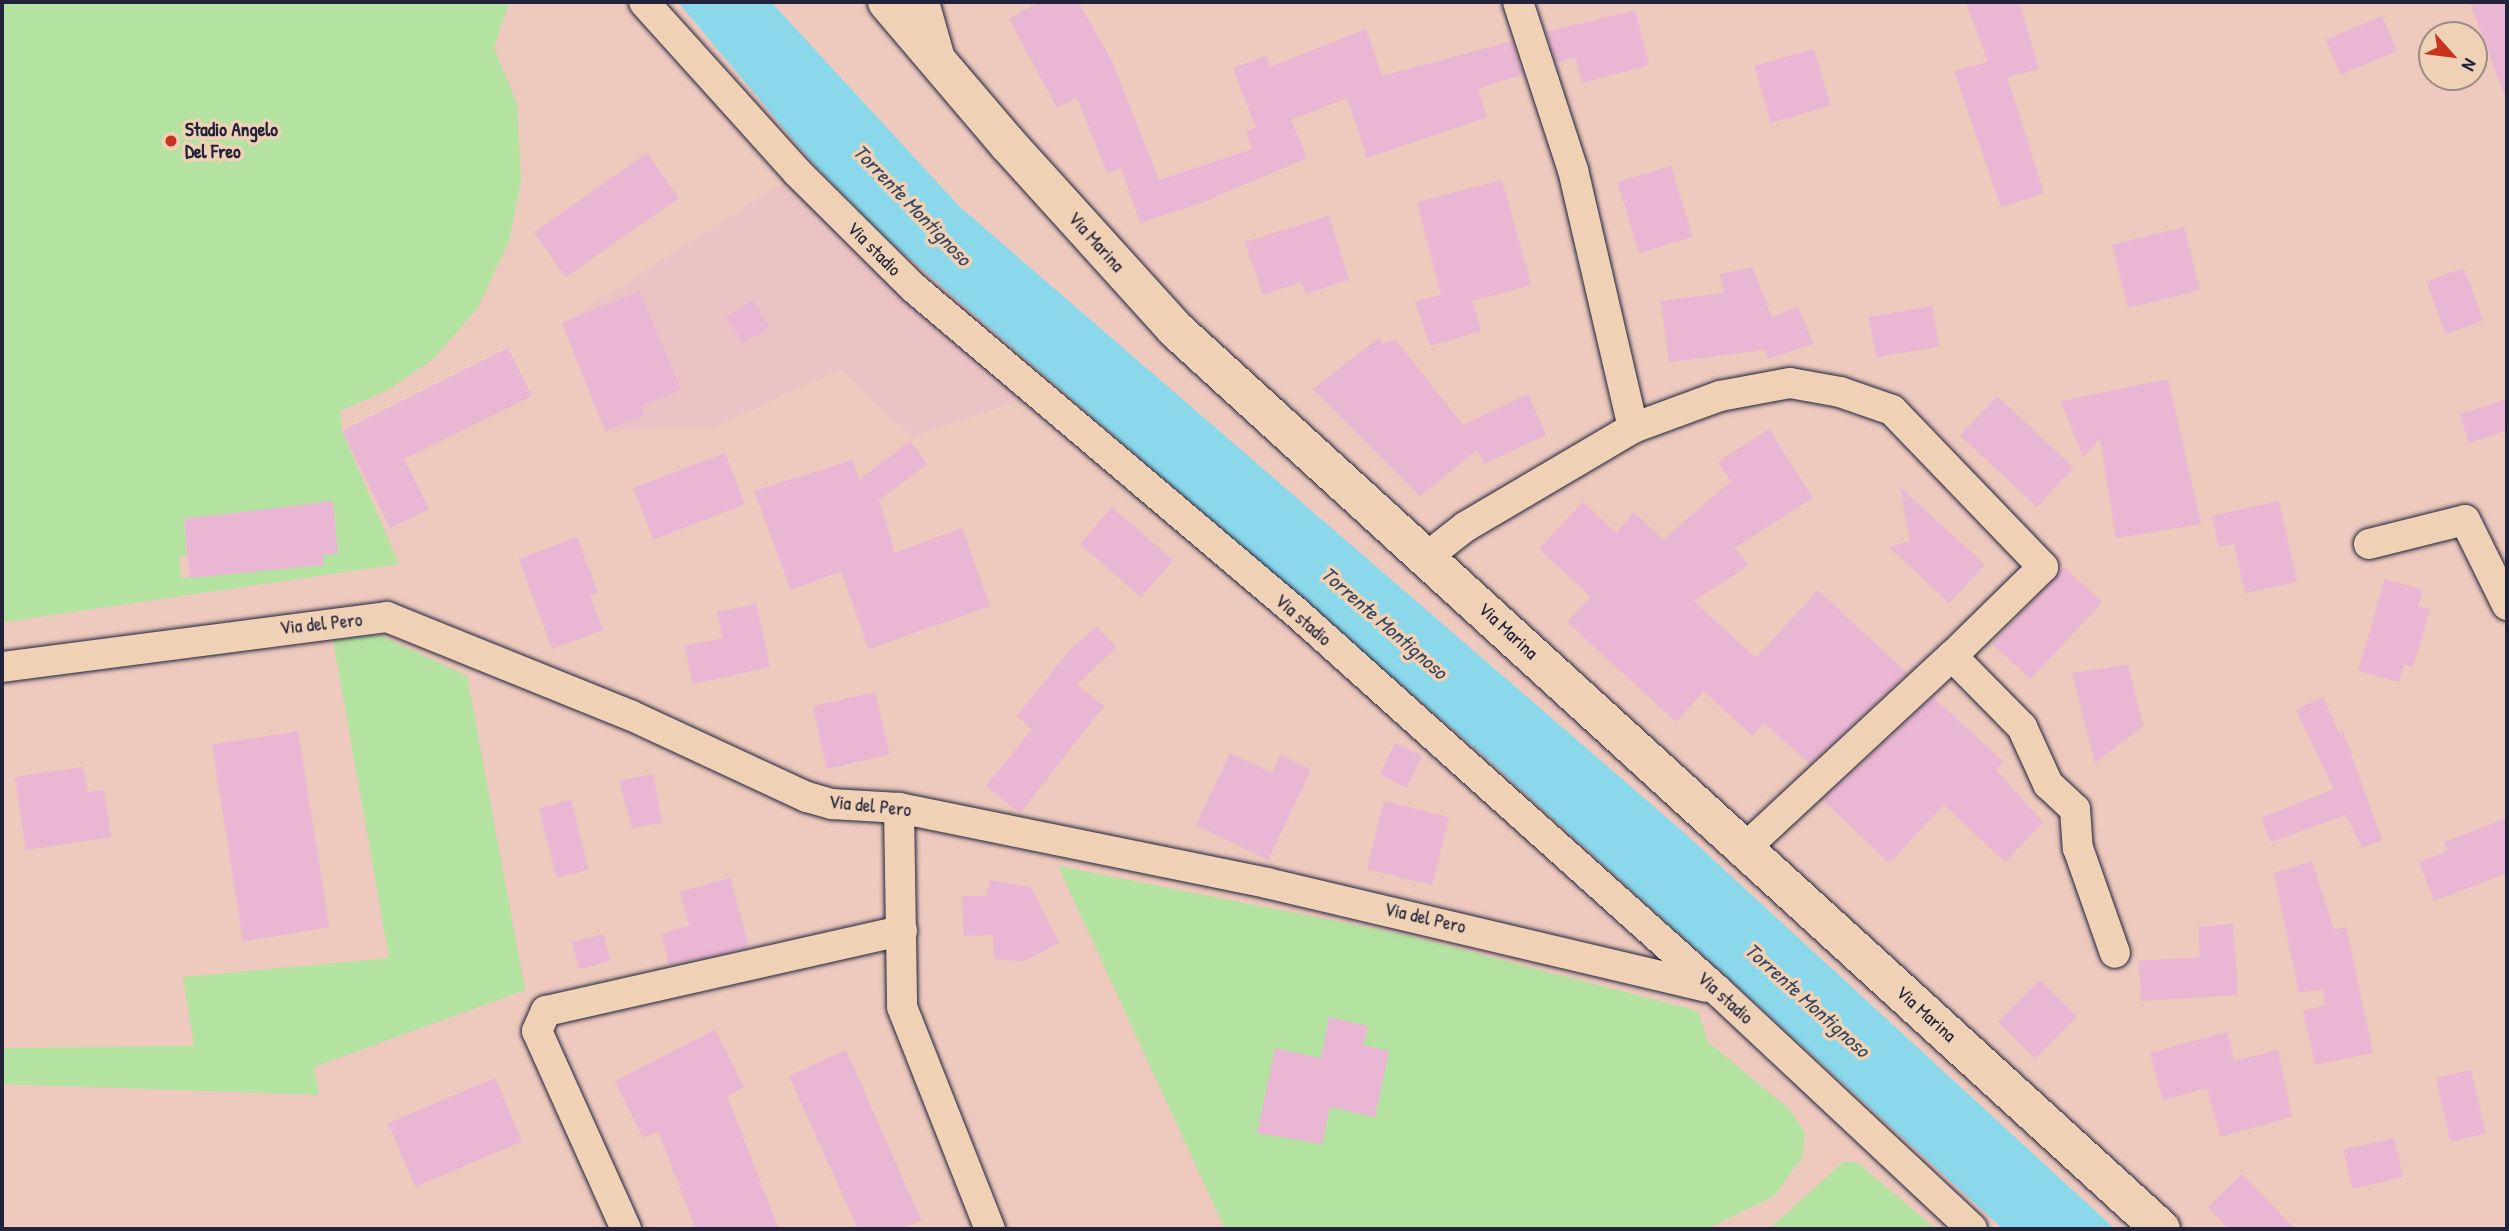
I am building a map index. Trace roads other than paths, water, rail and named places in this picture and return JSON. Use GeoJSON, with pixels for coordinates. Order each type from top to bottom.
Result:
{"type":"FeatureCollection","features":[{"type":"Feature","properties":{"kind":"main road","name":"Via Marina"},"geometry":{"type":"LineString","coordinates":[[887,2],[943,69],[1175,329],[1428,556],[1744,850],[2161,1229]]}},
{"type":"Feature","properties":{"kind":"street","name":"Via stadio"},"geometry":{"type":"LineString","coordinates":[[644,2],[797,172],[915,289],[1296,612],[1717,990],[1972,1229]]}},
{"type":"Feature","properties":{"kind":"street"},"geometry":{"type":"LineString","coordinates":[[924,2],[943,69]]}},
{"type":"Feature","properties":{"kind":"street"},"geometry":{"type":"LineString","coordinates":[[1518,2],[1573,170],[1633,428]]}},
{"type":"Feature","properties":{"kind":"street"},"geometry":{"type":"LineString","coordinates":[[1428,556],[1465,527],[1633,428],[1720,396],[1790,383],[1840,392],[1892,410],[2043,567],[1744,850]]}},
{"type":"Feature","properties":{"kind":"street"},"geometry":{"type":"LineString","coordinates":[[2369,544],[2465,520],[2507,605]]}},
{"type":"Feature","properties":{"kind":"street","name":"Via del Pero"},"geometry":{"type":"LineString","coordinates":[[2,667],[387,617],[642,720],[807,797],[832,804],[899,808],[1365,904],[1717,990]]}},
{"type":"Feature","properties":{"kind":"street"},"geometry":{"type":"LineString","coordinates":[[1952,656],[2022,727],[2048,784],[2075,809],[2078,848],[2115,953]]}},
{"type":"Feature","properties":{"kind":"street"},"geometry":{"type":"LineString","coordinates":[[899,808],[902,1007],[990,1229]]}},
{"type":"Feature","properties":{"kind":"street"},"geometry":{"type":"LineString","coordinates":[[626,1229],[537,1031],[546,1011],[902,931]]}},
{"type":"Feature","properties":{"kind":"water","name":"Torrente Montignoso"},"geometry":{"type":"Polygon","coordinates":[[[678,2],[771,2],[960,207],[1681,830],[2115,1229],[2003,1229],[1494,765],[888,240],[816,167],[678,2]]]}},
{"type":"Feature","properties":{"kind":"place","name":"Stadio Angelo Del Freo"},"geometry":{"type":"Point","coordinates":[171,141]}}]}
